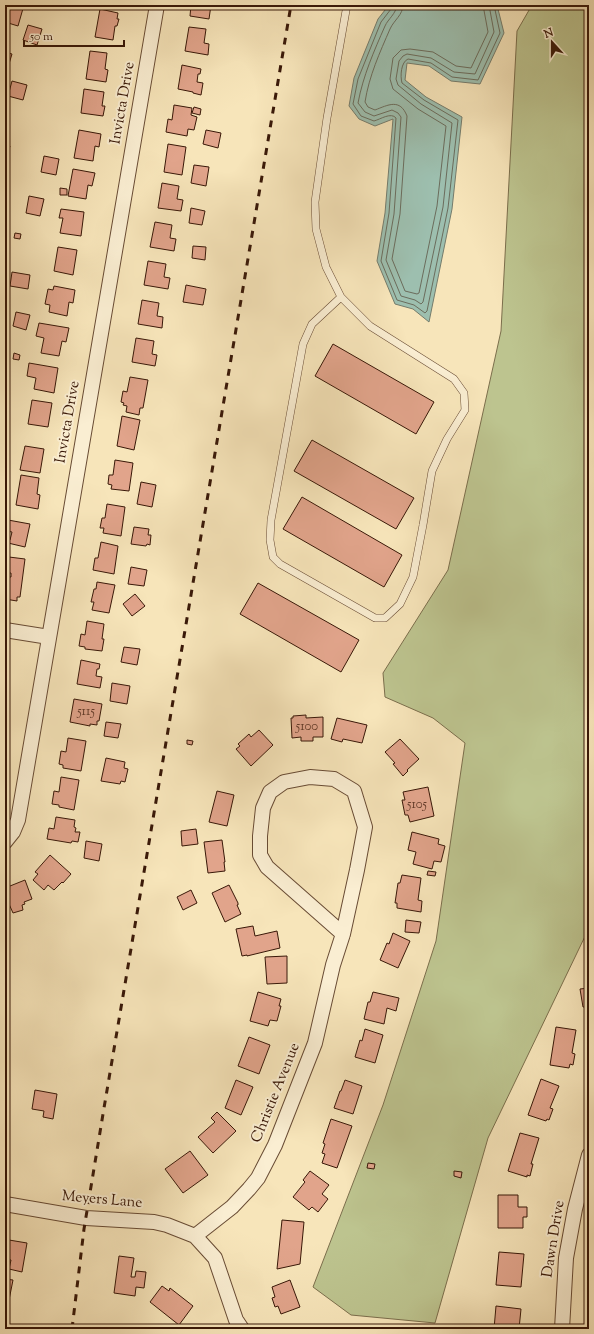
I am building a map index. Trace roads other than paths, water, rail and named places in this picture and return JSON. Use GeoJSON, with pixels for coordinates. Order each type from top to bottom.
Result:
{"type":"FeatureCollection","features":[{"type":"Feature","properties":{"kind":"street","name":"Invicta Drive"},"geometry":{"type":"LineString","coordinates":[[5,842],[13,832],[18,820],[157,5]]}},
{"type":"Feature","properties":{"kind":"street"},"geometry":{"type":"LineString","coordinates":[[5,630],[49,637]]}},
{"type":"Feature","properties":{"kind":"street","name":"Christie Avenue"},"geometry":{"type":"LineString","coordinates":[[195,1236],[232,1208],[258,1178],[268,1158],[315,1043],[333,965],[343,934],[357,870],[365,827],[354,791],[334,779],[310,778],[284,782],[270,792],[263,808],[260,836],[260,855],[267,867],[343,934]]}},
{"type":"Feature","properties":{"kind":"street","name":"Dawn Drive"},"geometry":{"type":"LineString","coordinates":[[562,1329],[566,1258],[575,1209],[589,1155]]}},
{"type":"Feature","properties":{"kind":"street","name":"Meyers Lane"},"geometry":{"type":"LineString","coordinates":[[5,1204],[86,1218],[168,1224],[195,1236]]}},
{"type":"Feature","properties":{"kind":"street"},"geometry":{"type":"LineString","coordinates":[[195,1236],[215,1258],[236,1320],[242,1329]]}},
{"type":"Feature","properties":{"kind":"lane"},"geometry":{"type":"LineString","coordinates":[[341,297],[312,324],[303,344],[271,520],[270,540],[273,557],[280,564],[375,618],[385,618],[400,604],[413,577],[432,471],[447,439],[465,410],[464,392],[454,379],[370,326],[341,297],[326,266],[316,229],[315,202],[327,118],[347,5]]}},
{"type":"Feature","properties":{"kind":"water"},"geometry":{"type":"Polygon","coordinates":[[[389,5],[497,5],[504,33],[480,84],[451,81],[429,66],[407,63],[405,80],[426,97],[462,117],[452,209],[429,322],[413,309],[395,304],[377,261],[385,213],[393,119],[375,126],[359,119],[349,106],[354,78],[378,19],[389,5]]]}},
{"type":"Feature","properties":{"kind":"railway"},"geometry":{"type":"LineString","coordinates":[[72,1329],[84,1229],[104,1108],[291,5]]}}]}
